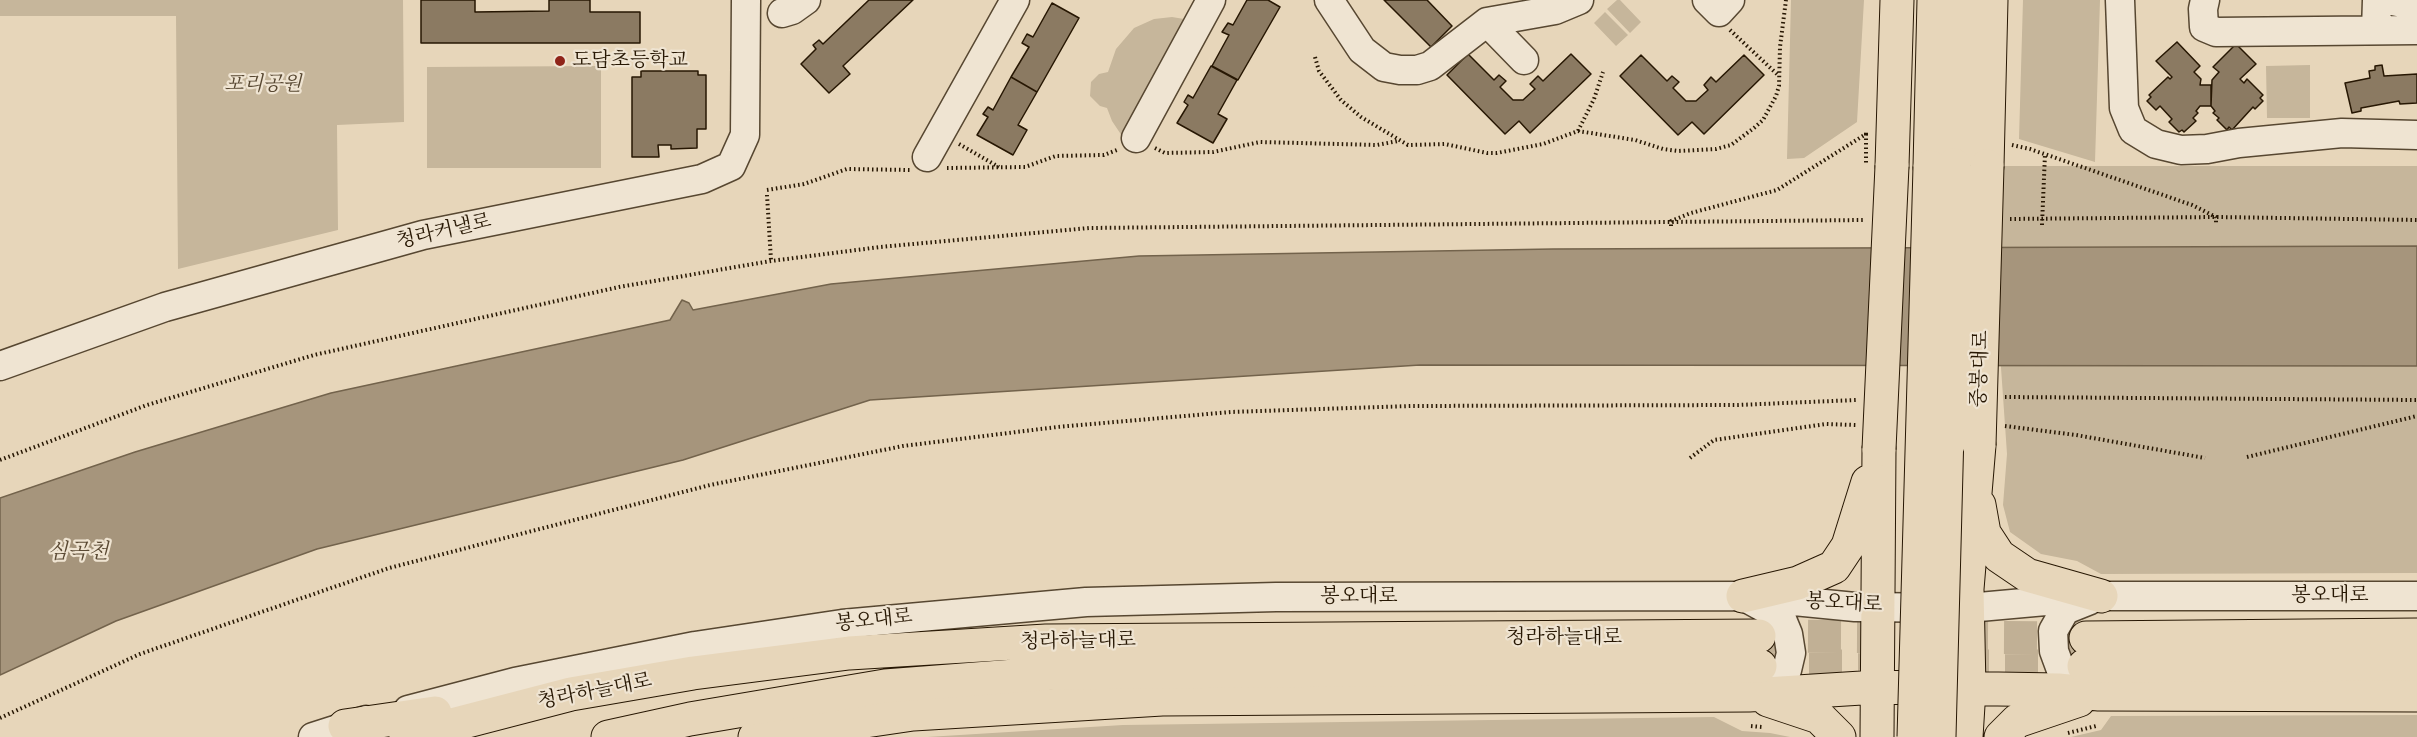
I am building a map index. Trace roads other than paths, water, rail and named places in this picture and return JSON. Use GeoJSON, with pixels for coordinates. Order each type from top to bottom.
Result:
{"type":"FeatureCollection","features":[{"type":"Feature","properties":{"kind":"main road"},"geometry":{"type":"LineString","coordinates":[[1877,737],[1879,449],[1897,0]]}},
{"type":"Feature","properties":{"kind":"main road","name":"중봉대로"},"geometry":{"type":"LineString","coordinates":[[1934,0],[1942,166],[1939,737]]}},
{"type":"Feature","properties":{"kind":"main road","name":"중봉대로"},"geometry":{"type":"LineString","coordinates":[[1914,737],[1942,166],[1959,0]]}},
{"type":"Feature","properties":{"kind":"main road","name":"중봉대로"},"geometry":{"type":"LineString","coordinates":[[1966,737],[1969,689],[1968,568],[1986,436],[1999,155],[1991,0]]}},
{"type":"Feature","properties":{"kind":"main road"},"geometry":{"type":"LineString","coordinates":[[1986,436],[1979,510],[1984,533],[1999,556],[2027,575],[2101,596]]}},
{"type":"Feature","properties":{"kind":"main road"},"geometry":{"type":"LineString","coordinates":[[1743,596],[1798,583],[1834,567],[1848,546],[1879,449]]}},
{"type":"Feature","properties":{"kind":"main road","name":"봉오대로"},"geometry":{"type":"LineString","coordinates":[[2417,635],[2085,652],[2417,664]]}},
{"type":"Feature","properties":{"kind":"main road","name":"청라하늘대로"},"geometry":{"type":"LineString","coordinates":[[406,737],[571,694],[693,673],[849,653],[1046,641],[1756,666]]}},
{"type":"Feature","properties":{"kind":"main road"},"geometry":{"type":"LineString","coordinates":[[1756,666],[1819,717],[1839,737]]}},
{"type":"Feature","properties":{"kind":"main road"},"geometry":{"type":"LineString","coordinates":[[755,737],[913,714],[1756,666],[1878,687],[2058,690],[2098,710]]}},
{"type":"Feature","properties":{"kind":"main road","name":"청라하늘대로"},"geometry":{"type":"LineString","coordinates":[[608,737],[690,719],[885,686],[1054,673],[1756,666]]}},
{"type":"Feature","properties":{"kind":"main road"},"geometry":{"type":"LineString","coordinates":[[345,726],[629,684]]}},
{"type":"Feature","properties":{"kind":"main road"},"geometry":{"type":"LineString","coordinates":[[2001,737],[2017,721],[2051,708],[2098,710],[2417,695]]}},
{"type":"Feature","properties":{"kind":"street","name":"청라커낼로"},"geometry":{"type":"LineString","coordinates":[[0,366],[165,307],[423,235],[702,179],[731,166],[745,135],[746,0]]}},
{"type":"Feature","properties":{"kind":"street"},"geometry":{"type":"LineString","coordinates":[[931,157],[1016,0]]}},
{"type":"Feature","properties":{"kind":"street"},"geometry":{"type":"LineString","coordinates":[[1136,138],[1211,0]]}},
{"type":"Feature","properties":{"kind":"street"},"geometry":{"type":"LineString","coordinates":[[1329,0],[1362,50],[1384,67],[1400,70],[1417,70],[1430,66],[1487,22],[1555,10],[1579,0]]}},
{"type":"Feature","properties":{"kind":"street"},"geometry":{"type":"LineString","coordinates":[[2120,0],[2124,108],[2133,130],[2156,144],[2181,150],[2343,133],[2417,135]]}},
{"type":"Feature","properties":{"kind":"street"},"geometry":{"type":"LineString","coordinates":[[2205,0],[2203,9],[2205,27],[2216,32],[2417,30]]}},
{"type":"Feature","properties":{"kind":"street"},"geometry":{"type":"LineString","coordinates":[[2376,30],[2377,0]]}},
{"type":"Feature","properties":{"kind":"street"},"geometry":{"type":"LineString","coordinates":[[2388,0],[2417,6]]}},
{"type":"Feature","properties":{"kind":"street"},"geometry":{"type":"LineString","coordinates":[[1487,22],[1524,60]]}},
{"type":"Feature","properties":{"kind":"street"},"geometry":{"type":"LineString","coordinates":[[1743,596],[1781,617],[1788,634],[1791,653],[1787,670],[1756,666]]}},
{"type":"Feature","properties":{"kind":"street","name":"봉오대로"},"geometry":{"type":"LineString","coordinates":[[313,737],[345,726],[515,682],[695,646],[842,624],[1086,602],[1276,597],[1743,596],[1855,607],[1968,608],[2101,596],[2417,596]]}},
{"type":"Feature","properties":{"kind":"street"},"geometry":{"type":"LineString","coordinates":[[2098,710],[2061,670],[2054,651],[2053,631],[2066,610],[2101,596]]}},
{"type":"Feature","properties":{"kind":"water","name":"심곡천"},"geometry":{"type":"Polygon","coordinates":[[[2417,246],[2417,366],[1420,365],[870,400],[683,460],[317,549],[116,621],[0,675],[0,498],[135,452],[331,393],[670,320],[682,300],[689,303],[693,310],[831,284],[1139,256],[1553,249],[2417,246]]]}},
{"type":"Feature","properties":{"kind":"tunnel"},"geometry":{"type":"LineString","coordinates":[[1759,636],[2086,638]]}},
{"type":"Feature","properties":{"kind":"tunnel"},"geometry":{"type":"LineString","coordinates":[[1760,666],[2084,666]]}},
{"type":"Feature","properties":{"kind":"place","name":"도담초등학교"},"geometry":{"type":"Point","coordinates":[560,61]}},
{"type":"Feature","properties":{"kind":"park label","name":"포리공원"},"geometry":{"type":"Point","coordinates":[263,85]}}]}
